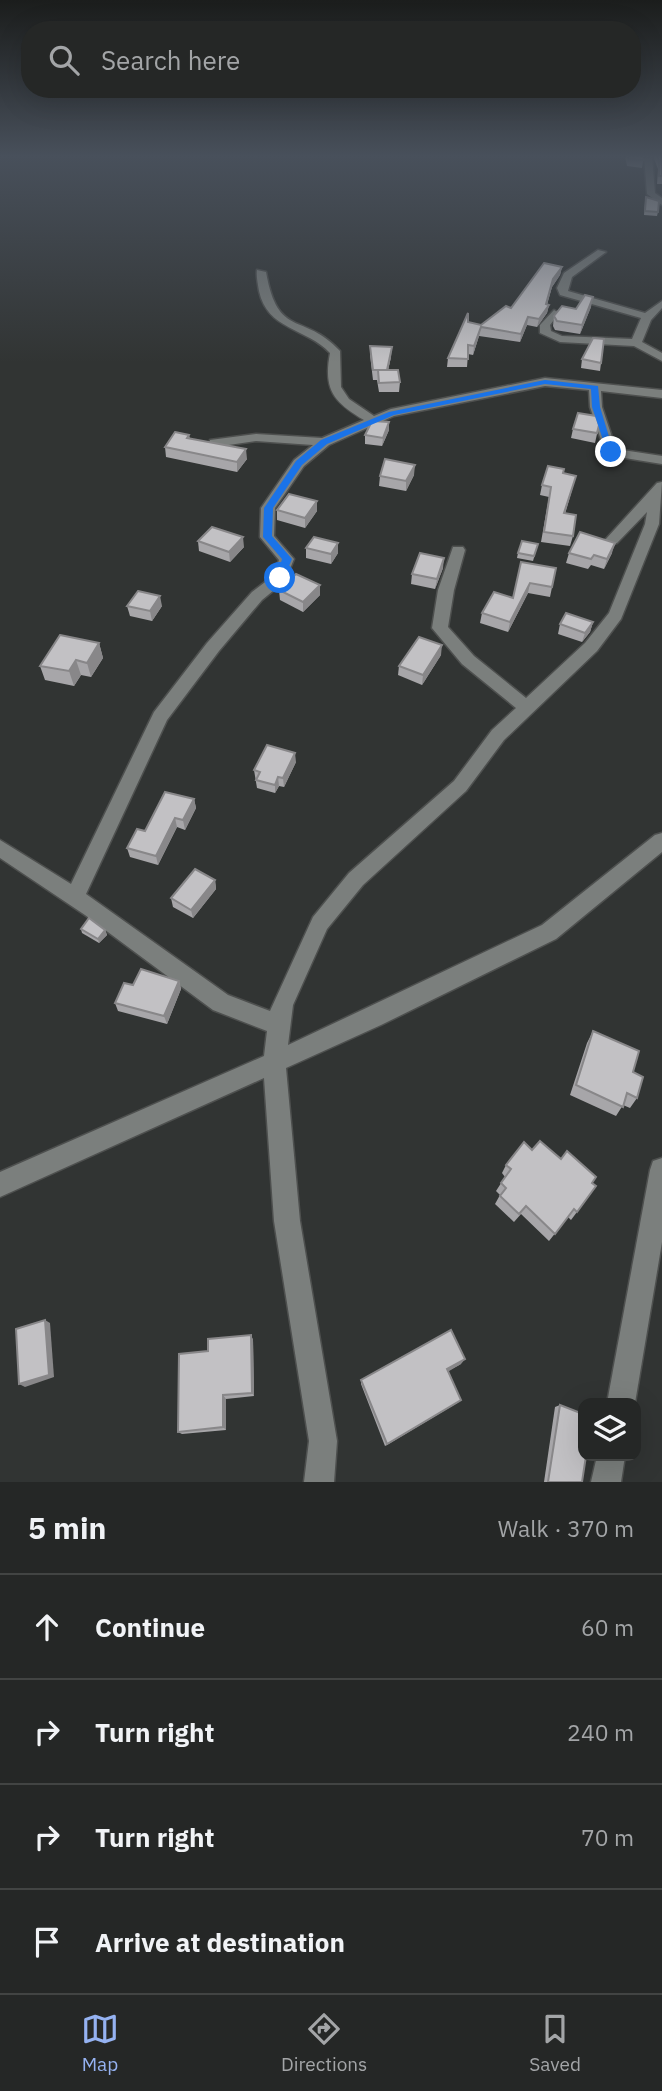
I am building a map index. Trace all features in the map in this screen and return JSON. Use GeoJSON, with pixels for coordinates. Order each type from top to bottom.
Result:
{"type":"FeatureCollection","features":[{"type":"Feature","properties":{"kind":"street"},"geometry":{"type":"LineString","coordinates":[[601,253],[568,275],[562,288],[564,293],[648,317]]}},
{"type":"Feature","properties":{"kind":"street"},"geometry":{"type":"LineString","coordinates":[[261,272],[266,300],[278,321],[328,341],[336,353],[332,368],[334,390],[345,404],[374,421]]}},
{"type":"Feature","properties":{"kind":"street"},"geometry":{"type":"LineString","coordinates":[[636,343],[648,317],[655,307],[662,304]]}},
{"type":"Feature","properties":{"kind":"street"},"geometry":{"type":"LineString","coordinates":[[554,313],[545,325],[546,333],[560,339],[636,343],[662,358]]}},
{"type":"Feature","properties":{"kind":"street"},"geometry":{"type":"LineString","coordinates":[[75,897],[160,717],[213,647],[257,596],[280,578],[287,559],[267,537],[268,508],[299,463],[324,442],[374,421],[411,409],[545,382],[662,394]]}},
{"type":"Feature","properties":{"kind":"street"},"geometry":{"type":"LineString","coordinates":[[595,388],[596,407],[611,452],[662,460]]}},
{"type":"Feature","properties":{"kind":"street"},"geometry":{"type":"LineString","coordinates":[[215,443],[234,437],[324,442]]}},
{"type":"Feature","properties":{"kind":"street"},"geometry":{"type":"LineString","coordinates":[[612,540],[661,488]]}},
{"type":"Feature","properties":{"kind":"street"},"geometry":{"type":"LineString","coordinates":[[319,1482],[323,1441],[287,1221],[274,1062],[282,1004],[320,923],[356,879],[460,786],[498,735],[591,647],[615,615],[652,524],[655,499],[661,488]]}},
{"type":"Feature","properties":{"kind":"street"},"geometry":{"type":"LineString","coordinates":[[458,551],[446,590],[440,628],[468,660],[526,707]]}},
{"type":"Feature","properties":{"kind":"street"},"geometry":{"type":"LineString","coordinates":[[0,1185],[373,1018],[549,932],[662,842]]}},
{"type":"Feature","properties":{"kind":"street"},"geometry":{"type":"LineString","coordinates":[[0,848],[75,897],[221,1003],[279,1025]]}},
{"type":"Feature","properties":{"kind":"street"},"geometry":{"type":"LineString","coordinates":[[622,1398],[662,1170]]}},
{"type":"Feature","properties":{"kind":"street"},"geometry":{"type":"LineString","coordinates":[[606,1482],[610,1461]]}},
{"type":"Feature","properties":{"kind":"building"},"geometry":{"type":"Polygon","coordinates":[[[544,263],[562,267],[553,279],[546,304],[549,305],[539,319],[528,317],[521,334],[481,327],[474,346],[468,345],[468,359],[448,358],[468,313],[468,322],[481,325],[506,306],[511,308],[544,263]]]}},
{"type":"Feature","properties":{"kind":"building"},"geometry":{"type":"Polygon","coordinates":[[[585,295],[593,297],[582,325],[557,321],[554,316],[562,306],[576,309],[585,295]]]}},
{"type":"Feature","properties":{"kind":"building"},"geometry":{"type":"Polygon","coordinates":[[[593,338],[604,339],[601,363],[582,359],[593,338]]]}},
{"type":"Feature","properties":{"kind":"building"},"geometry":{"type":"Polygon","coordinates":[[[370,346],[392,347],[387,370],[373,370],[370,346]]]}},
{"type":"Feature","properties":{"kind":"building"},"geometry":{"type":"Polygon","coordinates":[[[378,370],[398,370],[400,382],[379,383],[378,370]]]}},
{"type":"Feature","properties":{"kind":"building"},"geometry":{"type":"Polygon","coordinates":[[[578,413],[596,416],[599,425],[597,433],[573,429],[578,413]]]}},
{"type":"Feature","properties":{"kind":"building"},"geometry":{"type":"Polygon","coordinates":[[[372,421],[389,422],[383,438],[365,435],[372,421]]]}},
{"type":"Feature","properties":{"kind":"building"},"geometry":{"type":"Polygon","coordinates":[[[175,432],[189,435],[187,438],[246,449],[237,462],[165,447],[175,432]]]}},
{"type":"Feature","properties":{"kind":"building"},"geometry":{"type":"Polygon","coordinates":[[[385,459],[415,465],[406,481],[380,476],[385,459]]]}},
{"type":"Feature","properties":{"kind":"building"},"geometry":{"type":"Polygon","coordinates":[[[548,466],[564,469],[563,473],[576,476],[564,513],[576,515],[573,536],[544,532],[551,487],[542,485],[548,466]]]}},
{"type":"Feature","properties":{"kind":"building"},"geometry":{"type":"Polygon","coordinates":[[[289,494],[317,501],[305,518],[277,510],[289,494]]]}},
{"type":"Feature","properties":{"kind":"building"},"geometry":{"type":"Polygon","coordinates":[[[212,527],[243,537],[229,552],[198,541],[212,527]]]}},
{"type":"Feature","properties":{"kind":"building"},"geometry":{"type":"Polygon","coordinates":[[[580,532],[615,543],[607,559],[594,555],[591,559],[569,553],[580,532]]]}},
{"type":"Feature","properties":{"kind":"building"},"geometry":{"type":"Polygon","coordinates":[[[314,537],[338,543],[331,554],[306,548],[314,537]]]}},
{"type":"Feature","properties":{"kind":"building"},"geometry":{"type":"Polygon","coordinates":[[[522,541],[538,544],[534,556],[518,553],[522,541]]]}},
{"type":"Feature","properties":{"kind":"building"},"geometry":{"type":"Polygon","coordinates":[[[420,553],[444,558],[437,579],[412,574],[420,553]]]}},
{"type":"Feature","properties":{"kind":"building"},"geometry":{"type":"Polygon","coordinates":[[[521,562],[556,568],[552,587],[530,583],[510,622],[482,613],[494,592],[513,598],[521,562]]]}},
{"type":"Feature","properties":{"kind":"building"},"geometry":{"type":"Polygon","coordinates":[[[296,574],[320,585],[303,602],[279,590],[296,574]]]}},
{"type":"Feature","properties":{"kind":"building"},"geometry":{"type":"Polygon","coordinates":[[[138,591],[160,596],[150,611],[127,606],[138,591]]]}},
{"type":"Feature","properties":{"kind":"building"},"geometry":{"type":"Polygon","coordinates":[[[566,613],[593,622],[585,633],[560,624],[566,613]]]}},
{"type":"Feature","properties":{"kind":"building"},"geometry":{"type":"Polygon","coordinates":[[[60,635],[99,643],[87,663],[76,660],[69,671],[40,666],[60,635]]]}},
{"type":"Feature","properties":{"kind":"building"},"geometry":{"type":"Polygon","coordinates":[[[419,637],[442,645],[423,675],[399,666],[419,637]]]}},
{"type":"Feature","properties":{"kind":"building"},"geometry":{"type":"Polygon","coordinates":[[[267,745],[295,753],[283,778],[278,777],[275,785],[256,780],[260,772],[254,770],[267,745]]]}},
{"type":"Feature","properties":{"kind":"building"},"geometry":{"type":"Polygon","coordinates":[[[165,792],[194,799],[183,820],[175,818],[156,856],[127,848],[137,829],[145,831],[165,792]]]}},
{"type":"Feature","properties":{"kind":"building"},"geometry":{"type":"Polygon","coordinates":[[[195,869],[215,880],[191,910],[171,898],[195,869]]]}},
{"type":"Feature","properties":{"kind":"building"},"geometry":{"type":"Polygon","coordinates":[[[89,918],[105,930],[98,939],[81,929],[89,918]]]}},
{"type":"Feature","properties":{"kind":"building"},"geometry":{"type":"Polygon","coordinates":[[[141,969],[179,981],[164,1016],[115,1003],[124,983],[133,985],[141,969]]]}},
{"type":"Feature","properties":{"kind":"building"},"geometry":{"type":"Polygon","coordinates":[[[593,1031],[639,1051],[633,1072],[643,1077],[637,1098],[627,1093],[623,1107],[576,1085],[593,1031]]]}},
{"type":"Feature","properties":{"kind":"building"},"geometry":{"type":"Polygon","coordinates":[[[540,1141],[561,1159],[567,1151],[596,1177],[592,1183],[596,1186],[577,1212],[574,1209],[555,1234],[526,1206],[519,1214],[500,1196],[506,1188],[501,1183],[511,1169],[506,1165],[524,1142],[532,1150],[540,1141]]]}},
{"type":"Feature","properties":{"kind":"building"},"geometry":{"type":"Polygon","coordinates":[[[45,1320],[49,1375],[19,1384],[16,1329],[45,1320]]]}},
{"type":"Feature","properties":{"kind":"building"},"geometry":{"type":"Polygon","coordinates":[[[451,1330],[465,1359],[447,1369],[461,1400],[387,1444],[361,1380],[451,1330]]]}},
{"type":"Feature","properties":{"kind":"building"},"geometry":{"type":"Polygon","coordinates":[[[251,1335],[252,1393],[223,1395],[223,1427],[178,1432],[179,1354],[208,1351],[208,1339],[251,1335]]]}},
{"type":"Feature","properties":{"kind":"building"},"geometry":{"type":"Polygon","coordinates":[[[560,1405],[578,1412],[578,1461],[585,1461],[582,1482],[548,1482],[560,1405]]]}},
{"type":"Feature","properties":{"kind":"route"},"geometry":{"type":"LineString","coordinates":[[280,578],[287,559],[267,537],[268,508],[299,463],[324,442],[391,414],[545,382],[572,384],[595,388],[596,407],[611,452]]}}]}
